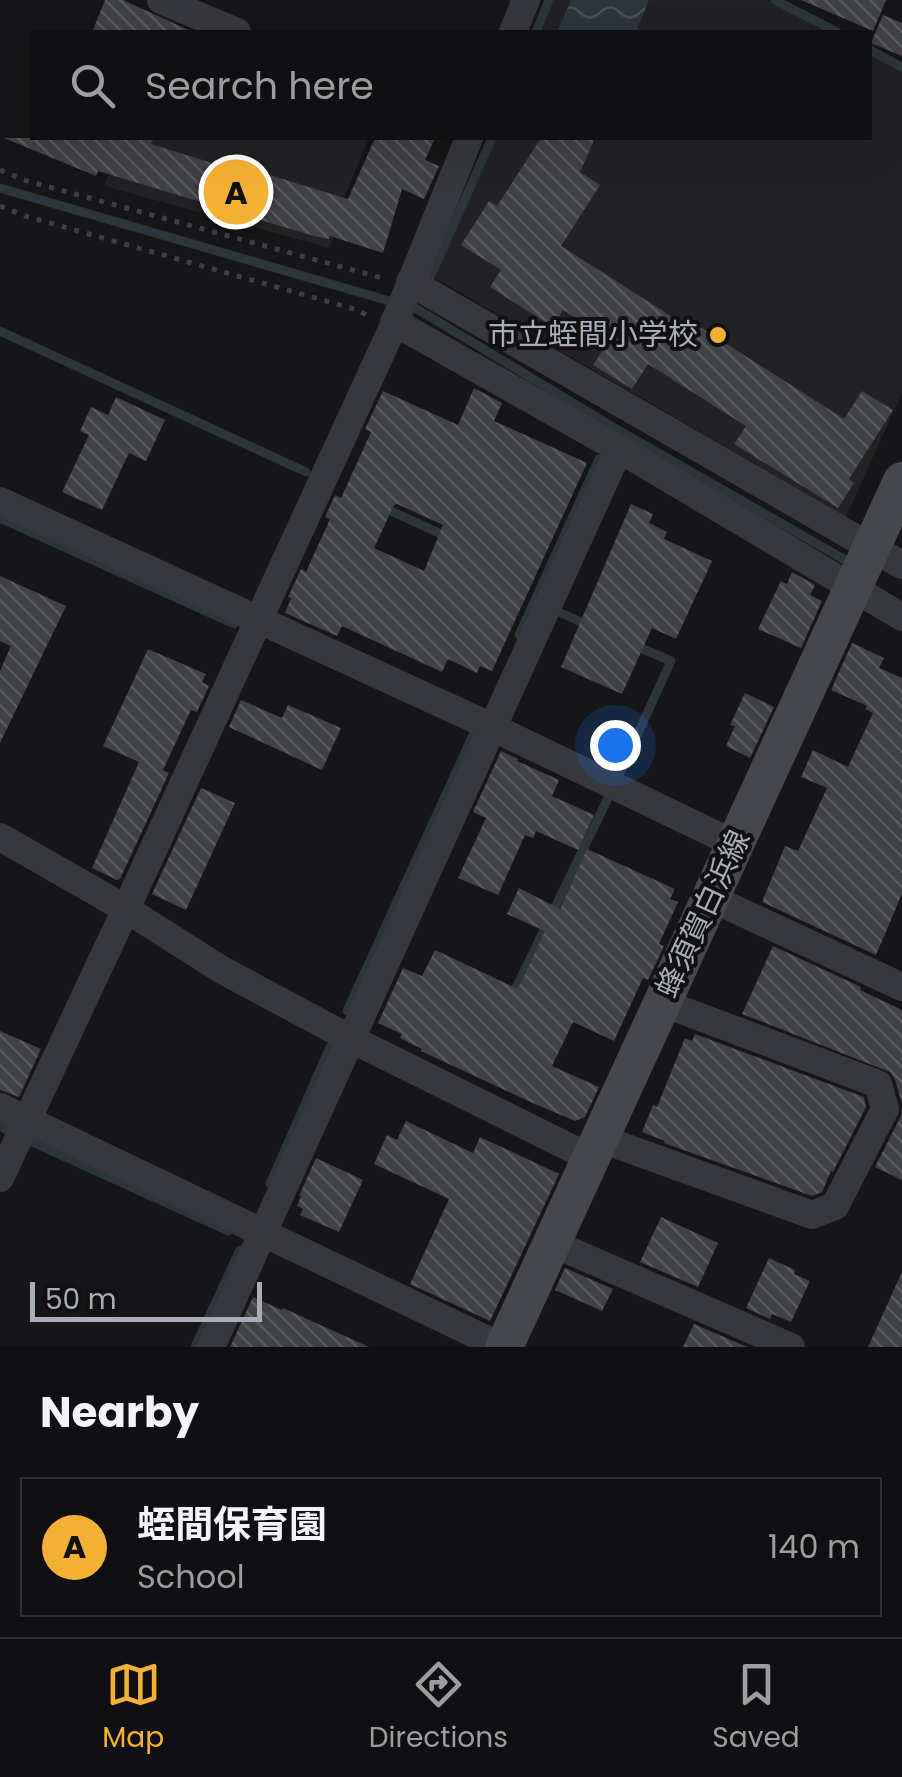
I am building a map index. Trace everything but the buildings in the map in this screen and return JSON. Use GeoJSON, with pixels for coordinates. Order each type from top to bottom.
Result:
{"type":"FeatureCollection","features":[{"type":"Feature","properties":{"kind":"main road","name":"蜂須賀白浜線"},"geometry":{"type":"LineString","coordinates":[[503,1347],[853,589],[887,556],[902,481]]}},
{"type":"Feature","properties":{"kind":"street"},"geometry":{"type":"LineString","coordinates":[[160,0],[232,30]]}},
{"type":"Feature","properties":{"kind":"street"},"geometry":{"type":"LineString","coordinates":[[514,30],[526,0]]}},
{"type":"Feature","properties":{"kind":"street"},"geometry":{"type":"LineString","coordinates":[[0,1178],[400,307],[469,140]]}},
{"type":"Feature","properties":{"kind":"street"},"geometry":{"type":"LineString","coordinates":[[400,307],[619,449],[902,617]]}},
{"type":"Feature","properties":{"kind":"street"},"geometry":{"type":"LineString","coordinates":[[400,307],[887,556]]}},
{"type":"Feature","properties":{"kind":"street"},"geometry":{"type":"LineString","coordinates":[[211,1347],[619,449]]}},
{"type":"Feature","properties":{"kind":"street"},"geometry":{"type":"LineString","coordinates":[[0,502],[736,844]]}},
{"type":"Feature","properties":{"kind":"street"},"geometry":{"type":"LineString","coordinates":[[0,836],[222,970],[350,1038],[596,1147],[621,1146],[812,1215],[835,1206],[885,1109],[878,1084],[662,1003]]}},
{"type":"Feature","properties":{"kind":"street"},"geometry":{"type":"LineString","coordinates":[[711,898],[902,987]]}},
{"type":"Feature","properties":{"kind":"street"},"geometry":{"type":"LineString","coordinates":[[0,1107],[503,1347]]}},
{"type":"Feature","properties":{"kind":"street"},"geometry":{"type":"LineString","coordinates":[[552,1243],[791,1347]]}},
{"type":"Feature","properties":{"kind":"path"},"geometry":{"type":"LineString","coordinates":[[0,170],[354,272],[400,307]]}},
{"type":"Feature","properties":{"kind":"path"},"geometry":{"type":"LineString","coordinates":[[0,206],[358,310],[400,307]]}},
{"type":"Feature","properties":{"kind":"shaded area"},"geometry":{"type":"Polygon","coordinates":[[[554,0],[767,0],[825,30],[541,30],[554,0]]]}},
{"type":"Feature","properties":{"kind":"shaded area","name":"市立蛭間小学校"},"geometry":{"type":"Polygon","coordinates":[[[872,55],[902,71],[902,393],[846,517],[435,278],[494,140],[872,140],[872,55]]]}},
{"type":"Feature","properties":{"kind":"shaded area"},"geometry":{"type":"Polygon","coordinates":[[[123,140],[368,140],[344,198],[330,248],[104,186],[123,140]]]}},
{"type":"Feature","properties":{"kind":"water"},"geometry":{"type":"Polygon","coordinates":[[[571,0],[649,0],[637,30],[558,30],[571,0]]]}},
{"type":"Feature","properties":{"kind":"waterway"},"geometry":{"type":"LineString","coordinates":[[537,30],[549,0]]}},
{"type":"Feature","properties":{"kind":"waterway"},"geometry":{"type":"LineString","coordinates":[[775,0],[833,30]]}},
{"type":"Feature","properties":{"kind":"waterway"},"geometry":{"type":"LineString","coordinates":[[872,51],[902,67]]}},
{"type":"Feature","properties":{"kind":"waterway"},"geometry":{"type":"LineString","coordinates":[[429,280],[491,140]]}},
{"type":"Feature","properties":{"kind":"waterway"},"geometry":{"type":"LineString","coordinates":[[0,188],[417,309],[854,565]]}},
{"type":"Feature","properties":{"kind":"waterway"},"geometry":{"type":"LineString","coordinates":[[0,331],[306,472]]}},
{"type":"Feature","properties":{"kind":"waterway"},"geometry":{"type":"LineString","coordinates":[[519,635],[599,459]]}},
{"type":"Feature","properties":{"kind":"waterway"},"geometry":{"type":"LineString","coordinates":[[382,507],[450,538]]}},
{"type":"Feature","properties":{"kind":"waterway"},"geometry":{"type":"LineString","coordinates":[[0,518],[234,624]]}},
{"type":"Feature","properties":{"kind":"waterway"},"geometry":{"type":"LineString","coordinates":[[554,610],[588,625]]}},
{"type":"Feature","properties":{"kind":"waterway"},"geometry":{"type":"LineString","coordinates":[[618,777],[671,661],[634,645]]}},
{"type":"Feature","properties":{"kind":"waterway"},"geometry":{"type":"LineString","coordinates":[[347,1011],[473,735]]}},
{"type":"Feature","properties":{"kind":"waterway"},"geometry":{"type":"LineString","coordinates":[[512,996],[610,794]]}},
{"type":"Feature","properties":{"kind":"waterway"},"geometry":{"type":"LineString","coordinates":[[270,1184],[330,1047]]}},
{"type":"Feature","properties":{"kind":"waterway"},"geometry":{"type":"LineString","coordinates":[[0,1126],[7,1130]]}},
{"type":"Feature","properties":{"kind":"waterway"},"geometry":{"type":"LineString","coordinates":[[30,1141],[228,1231]]}},
{"type":"Feature","properties":{"kind":"waterway"},"geometry":{"type":"LineString","coordinates":[[195,1347],[240,1250]]}},
{"type":"Feature","properties":{"kind":"place","name":"蛭間保育園"},"geometry":{"type":"Point","coordinates":[236,192]}},
{"type":"Feature","properties":{"kind":"place","name":"市立蛭間小学校"},"geometry":{"type":"Point","coordinates":[718,335]}}]}
